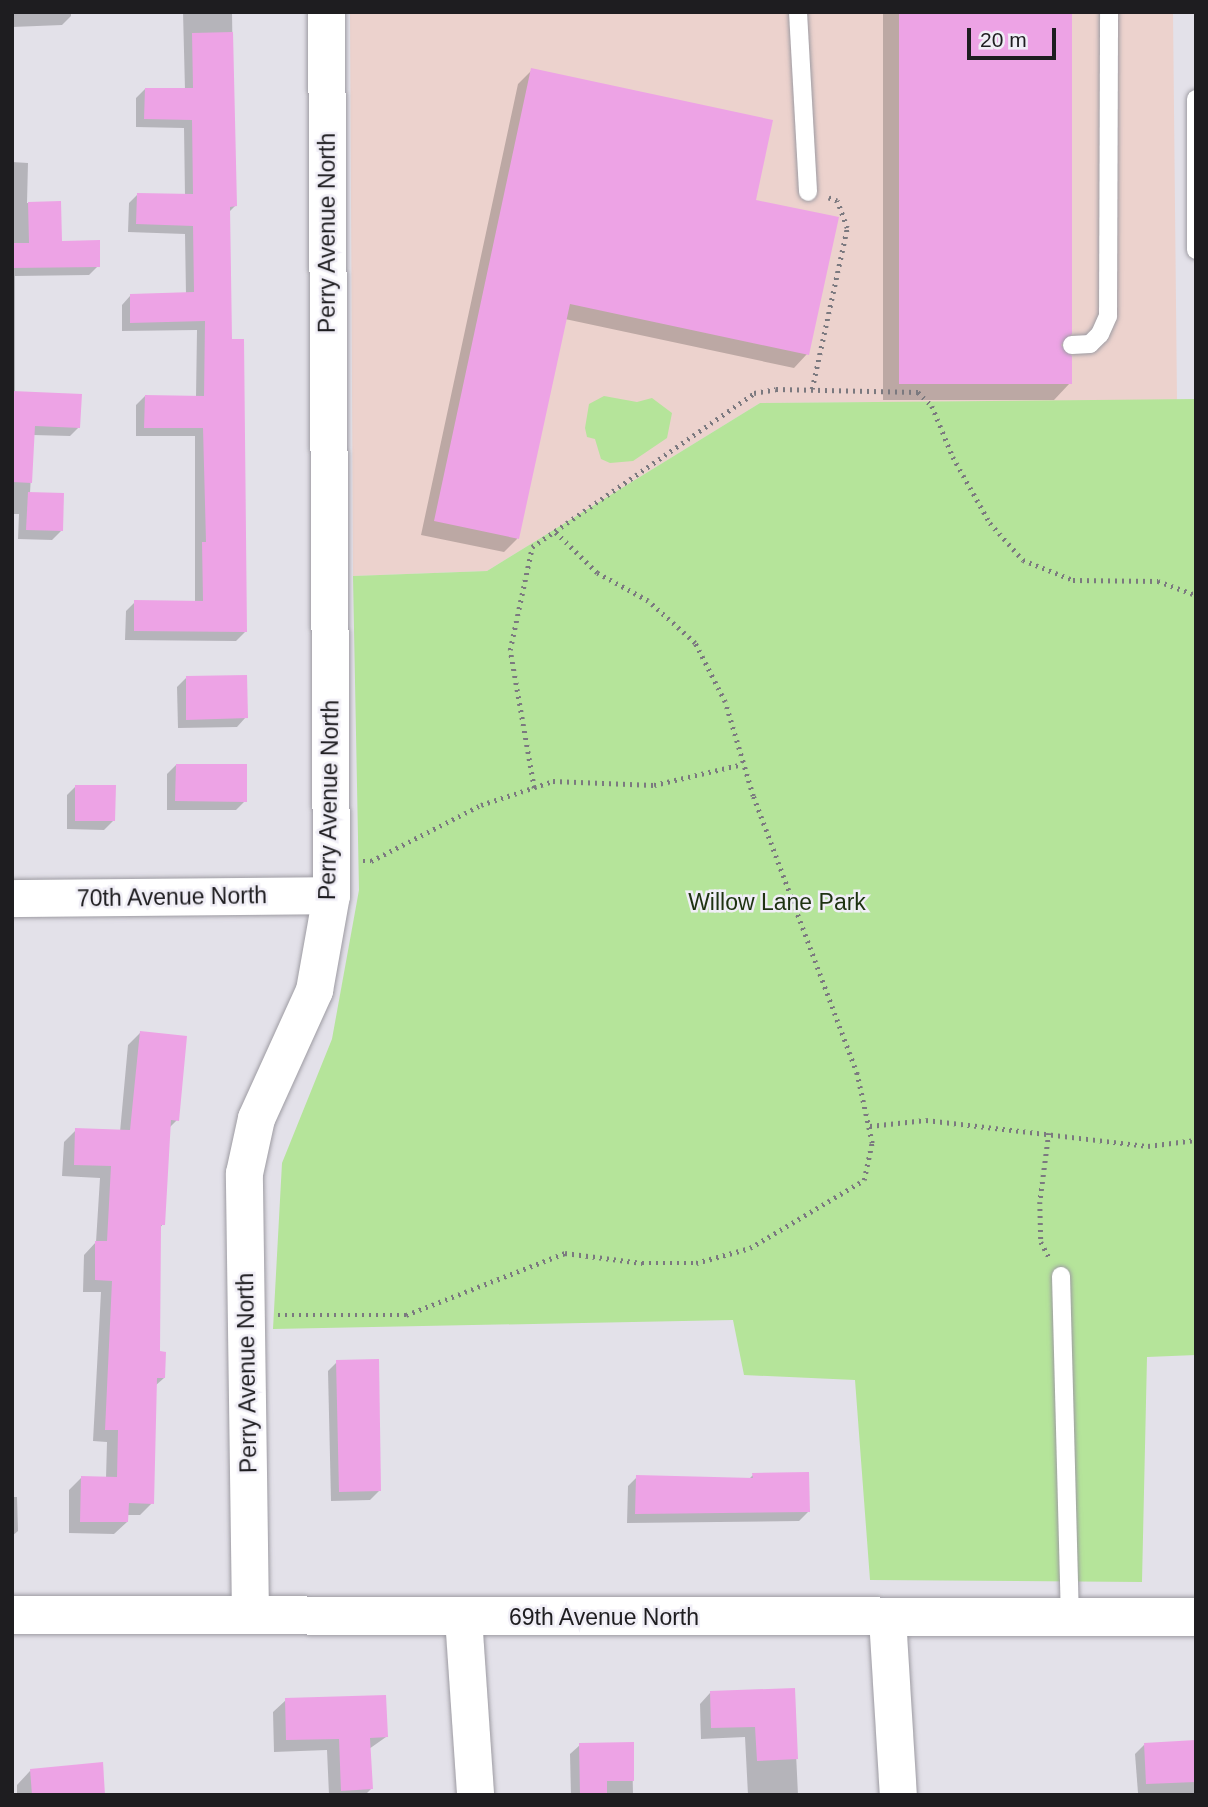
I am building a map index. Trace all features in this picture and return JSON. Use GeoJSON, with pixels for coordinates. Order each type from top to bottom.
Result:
{"type":"FeatureCollection","features":[{"type":"Feature","properties":{"kind":"street","name":"Perry Avenue North"},"geometry":{"type":"LineString","coordinates":[[250,1615],[247,1146],[314,990],[331,895],[326,12]]}},
{"type":"Feature","properties":{"kind":"street","name":"70th Avenue North"},"geometry":{"type":"LineString","coordinates":[[12,898],[331,895]]}},
{"type":"Feature","properties":{"kind":"street","name":"69th Avenue North"},"geometry":{"type":"LineString","coordinates":[[12,1615],[1196,1617]]}},
{"type":"Feature","properties":{"kind":"street"},"geometry":{"type":"LineString","coordinates":[[463,1617],[475,1795]]}},
{"type":"Feature","properties":{"kind":"street"},"geometry":{"type":"LineString","coordinates":[[887,1617],[898,1795]]}},
{"type":"Feature","properties":{"kind":"lane"},"geometry":{"type":"LineString","coordinates":[[798,12],[808,191]]}},
{"type":"Feature","properties":{"kind":"lane"},"geometry":{"type":"LineString","coordinates":[[1072,345],[1090,344],[1100,334],[1108,316],[1109,12]]}},
{"type":"Feature","properties":{"kind":"lane"},"geometry":{"type":"LineString","coordinates":[[1196,99],[1196,250]]}},
{"type":"Feature","properties":{"kind":"lane"},"geometry":{"type":"LineString","coordinates":[[1060,1276],[1070,1617]]}},
{"type":"Feature","properties":{"kind":"path"},"geometry":{"type":"LineString","coordinates":[[808,191],[837,201],[847,228],[812,389]]}},
{"type":"Feature","properties":{"kind":"path"},"geometry":{"type":"LineString","coordinates":[[534,788],[510,650],[532,547],[754,393],[812,389],[918,392],[932,406],[953,457],[990,523],[1023,560],[1073,580],[1158,581],[1196,595]]}},
{"type":"Feature","properties":{"kind":"path"},"geometry":{"type":"LineString","coordinates":[[246,1315],[406,1315],[565,1253],[642,1263],[696,1263],[750,1248],[863,1180],[872,1143],[870,1126],[833,1001],[743,764],[724,702],[695,643],[648,601],[597,573],[555,532]]}},
{"type":"Feature","properties":{"kind":"path"},"geometry":{"type":"LineString","coordinates":[[331,859],[371,861],[481,806],[553,781],[604,780],[654,785],[743,764]]}},
{"type":"Feature","properties":{"kind":"path"},"geometry":{"type":"LineString","coordinates":[[870,1126],[926,1121],[1148,1146],[1196,1140]]}},
{"type":"Feature","properties":{"kind":"path"},"geometry":{"type":"LineString","coordinates":[[1049,1133],[1040,1202],[1041,1242],[1060,1276]]}},
{"type":"Feature","properties":{"kind":"shaded area"},"geometry":{"type":"Polygon","coordinates":[[[350,12],[1173,12],[1177,400],[760,403],[487,571],[353,576],[350,12]]]}},
{"type":"Feature","properties":{"kind":"green space"},"geometry":{"type":"Polygon","coordinates":[[[604,396],[637,402],[652,398],[672,413],[667,438],[633,461],[610,463],[601,459],[595,439],[587,437],[585,428],[589,404],[604,396]]]}},
{"type":"Feature","properties":{"kind":"green space","name":"Willow Lane Park"},"geometry":{"type":"Polygon","coordinates":[[[1196,399],[1196,1355],[1147,1357],[1142,1582],[870,1580],[855,1380],[744,1375],[733,1320],[273,1329],[282,1163],[332,1039],[359,890],[353,576],[487,571],[760,403],[1196,399]]]}},
{"type":"Feature","properties":{"kind":"building"},"geometry":{"type":"Polygon","coordinates":[[[899,12],[1072,12],[1072,334],[1061,345],[1072,356],[1072,384],[899,384],[899,12]]]}},
{"type":"Feature","properties":{"kind":"building"},"geometry":{"type":"Polygon","coordinates":[[[233,32],[237,206],[230,207],[232,339],[244,339],[247,632],[134,631],[134,600],[203,601],[202,542],[206,542],[203,428],[144,428],[145,395],[204,396],[205,321],[130,323],[130,294],[194,292],[193,226],[136,224],[137,193],[193,194],[192,120],[144,119],[145,88],[193,88],[192,33],[233,32]]]}},
{"type":"Feature","properties":{"kind":"building"},"geometry":{"type":"Polygon","coordinates":[[[531,68],[773,120],[756,200],[839,217],[809,355],[570,304],[519,539],[434,521],[531,68]]]}},
{"type":"Feature","properties":{"kind":"building"},"geometry":{"type":"Polygon","coordinates":[[[61,201],[62,241],[100,240],[100,267],[12,268],[12,243],[29,243],[28,202],[61,201]]]}},
{"type":"Feature","properties":{"kind":"building"},"geometry":{"type":"Polygon","coordinates":[[[12,391],[82,394],[80,428],[35,426],[32,483],[12,482],[12,391]]]}},
{"type":"Feature","properties":{"kind":"building"},"geometry":{"type":"Polygon","coordinates":[[[28,492],[64,493],[63,531],[26,530],[28,492]]]}},
{"type":"Feature","properties":{"kind":"building"},"geometry":{"type":"Polygon","coordinates":[[[247,675],[248,718],[186,720],[186,676],[247,675]]]}},
{"type":"Feature","properties":{"kind":"building"},"geometry":{"type":"Polygon","coordinates":[[[176,764],[247,764],[247,802],[175,801],[176,764]]]}},
{"type":"Feature","properties":{"kind":"building"},"geometry":{"type":"Polygon","coordinates":[[[75,785],[116,785],[115,821],[75,821],[75,785]]]}},
{"type":"Feature","properties":{"kind":"building"},"geometry":{"type":"Polygon","coordinates":[[[140,1031],[187,1036],[179,1121],[171,1120],[165,1225],[161,1225],[160,1351],[166,1352],[165,1378],[157,1378],[154,1504],[129,1503],[128,1522],[80,1522],[81,1476],[117,1477],[118,1430],[105,1430],[112,1281],[95,1280],[95,1241],[107,1241],[111,1166],[74,1165],[75,1128],[130,1130],[140,1031]]]}},
{"type":"Feature","properties":{"kind":"building"},"geometry":{"type":"Polygon","coordinates":[[[379,1359],[381,1491],[339,1492],[336,1360],[379,1359]]]}},
{"type":"Feature","properties":{"kind":"building"},"geometry":{"type":"Polygon","coordinates":[[[809,1472],[810,1512],[635,1514],[636,1475],[753,1478],[752,1473],[809,1472]]]}},
{"type":"Feature","properties":{"kind":"building"},"geometry":{"type":"Polygon","coordinates":[[[795,1688],[798,1759],[757,1761],[755,1727],[711,1728],[710,1691],[795,1688]]]}},
{"type":"Feature","properties":{"kind":"building"},"geometry":{"type":"Polygon","coordinates":[[[386,1695],[388,1737],[370,1738],[373,1789],[341,1791],[339,1739],[286,1740],[285,1698],[386,1695]]]}},
{"type":"Feature","properties":{"kind":"building"},"geometry":{"type":"Polygon","coordinates":[[[1196,1740],[1196,1782],[1146,1784],[1144,1743],[1196,1740]]]}},
{"type":"Feature","properties":{"kind":"building"},"geometry":{"type":"Polygon","coordinates":[[[634,1742],[634,1781],[607,1781],[607,1795],[580,1795],[579,1743],[634,1742]]]}},
{"type":"Feature","properties":{"kind":"building"},"geometry":{"type":"Polygon","coordinates":[[[103,1762],[105,1795],[32,1795],[30,1769],[103,1762]]]}}]}
